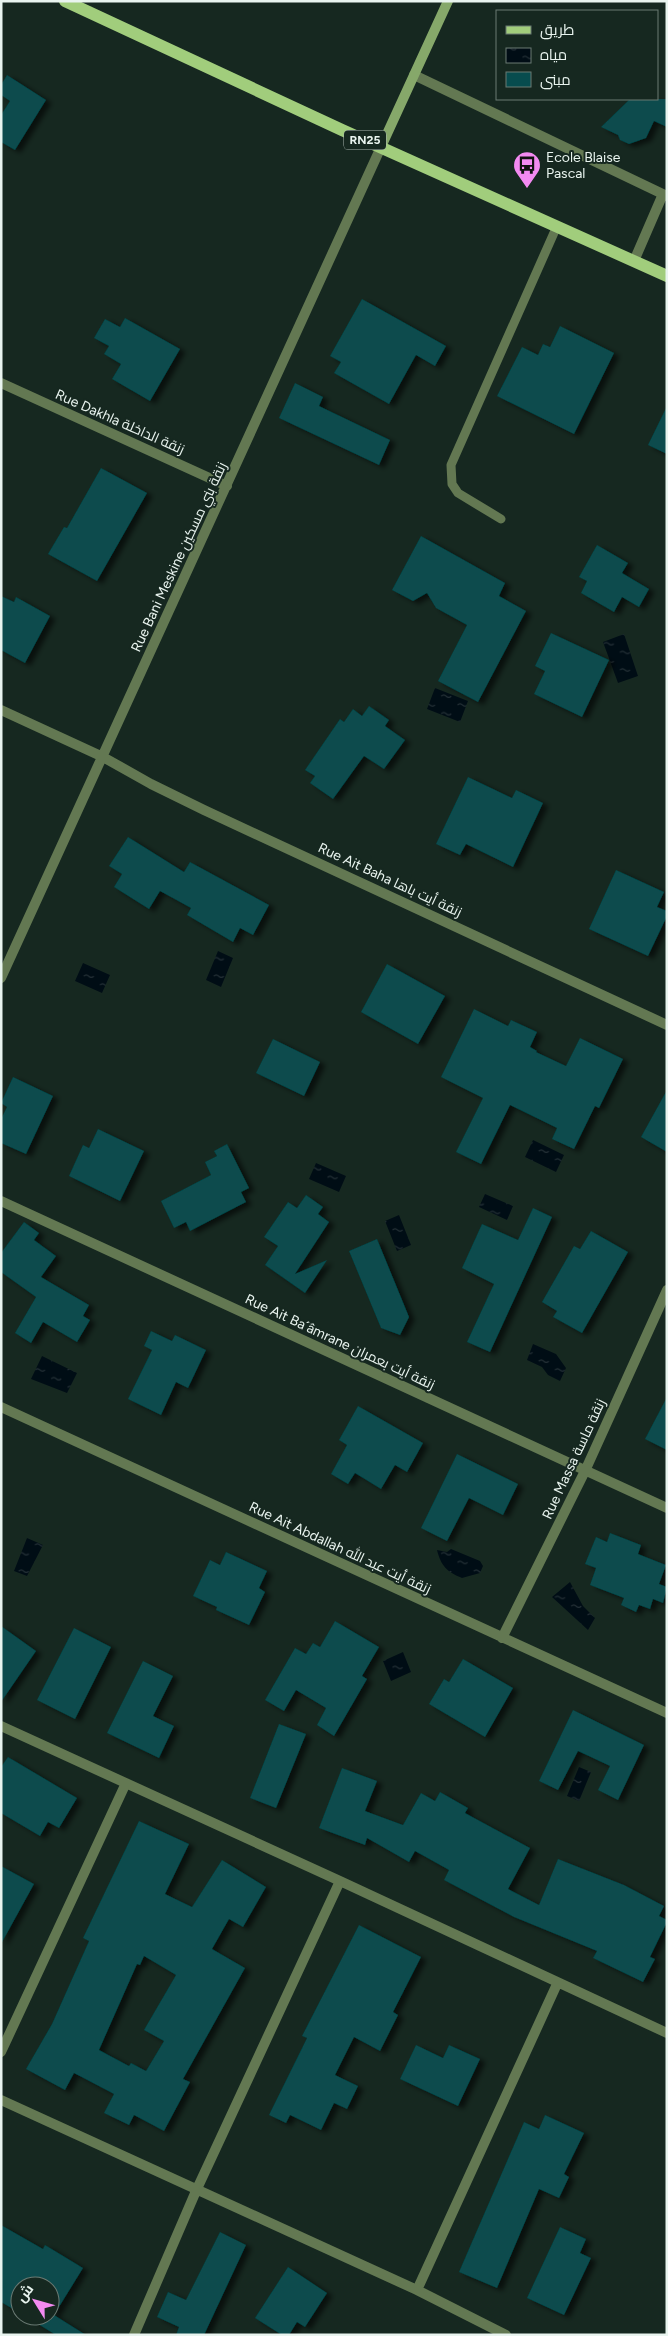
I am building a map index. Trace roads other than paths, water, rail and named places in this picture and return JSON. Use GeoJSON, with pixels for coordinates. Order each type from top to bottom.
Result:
{"type":"FeatureCollection","features":[{"type":"Feature","properties":{"kind":"main road","name":"RN25"},"geometry":{"type":"LineString","coordinates":[[65,1],[667,276]]}},
{"type":"Feature","properties":{"kind":"street"},"geometry":{"type":"LineString","coordinates":[[381,147],[448,1]]}},
{"type":"Feature","properties":{"kind":"street"},"geometry":{"type":"LineString","coordinates":[[414,76],[665,195],[634,261]]}},
{"type":"Feature","properties":{"kind":"street","name":"Rue Bani Meskine زنقة بني مسكين"},"geometry":{"type":"LineString","coordinates":[[1,978],[104,757],[381,147]]}},
{"type":"Feature","properties":{"kind":"street","name":"Rue Dakhla زنقة الداخلة"},"geometry":{"type":"LineString","coordinates":[[1,383],[227,486]]}},
{"type":"Feature","properties":{"kind":"street","name":"Rue Ait Baha زنقة أيت باها"},"geometry":{"type":"LineString","coordinates":[[1,710],[104,757],[151,784],[204,810],[667,1025]]}},
{"type":"Feature","properties":{"kind":"street","name":"Rue Ait Ba´âmrane زنقة أيت بعمران"},"geometry":{"type":"LineString","coordinates":[[1,1201],[667,1508]]}},
{"type":"Feature","properties":{"kind":"street","name":"Rue Massa زنقة ماسة"},"geometry":{"type":"LineString","coordinates":[[502,1638],[585,1471],[667,1290]]}},
{"type":"Feature","properties":{"kind":"street","name":"Rue Ait Abdallah زنقة أيت عبد الله"},"geometry":{"type":"LineString","coordinates":[[1,1407],[667,1713]]}},
{"type":"Feature","properties":{"kind":"street"},"geometry":{"type":"LineString","coordinates":[[1,1726],[340,1881],[557,1984],[667,2033]]}},
{"type":"Feature","properties":{"kind":"street"},"geometry":{"type":"LineString","coordinates":[[1,2052],[126,1783]]}},
{"type":"Feature","properties":{"kind":"street"},"geometry":{"type":"LineString","coordinates":[[134,2335],[196,2191],[340,1881]]}},
{"type":"Feature","properties":{"kind":"street"},"geometry":{"type":"LineString","coordinates":[[417,2290],[557,1984]]}},
{"type":"Feature","properties":{"kind":"street"},"geometry":{"type":"LineString","coordinates":[[1,2100],[196,2191],[417,2290],[490,2331],[506,2335]]}},
{"type":"Feature","properties":{"kind":"lane"},"geometry":{"type":"LineString","coordinates":[[501,519],[458,493],[452,484],[451,465],[557,226]]}},
{"type":"Feature","properties":{"kind":"water"},"geometry":{"type":"Polygon","coordinates":[[[624,634],[638,676],[618,683],[603,642],[624,634]]]}},
{"type":"Feature","properties":{"kind":"water"},"geometry":{"type":"Polygon","coordinates":[[[435,688],[468,701],[460,722],[427,709],[435,688]]]}},
{"type":"Feature","properties":{"kind":"water"},"geometry":{"type":"Polygon","coordinates":[[[218,951],[233,958],[221,987],[206,980],[218,951]]]}},
{"type":"Feature","properties":{"kind":"water"},"geometry":{"type":"Polygon","coordinates":[[[83,963],[110,975],[102,993],[75,981],[83,963]]]}},
{"type":"Feature","properties":{"kind":"water"},"geometry":{"type":"Polygon","coordinates":[[[533,1140],[564,1155],[556,1172],[525,1157],[533,1140]]]}},
{"type":"Feature","properties":{"kind":"water"},"geometry":{"type":"Polygon","coordinates":[[[316,1163],[346,1176],[339,1192],[309,1179],[316,1163]]]}},
{"type":"Feature","properties":{"kind":"water"},"geometry":{"type":"Polygon","coordinates":[[[485,1194],[513,1206],[507,1220],[479,1207],[485,1194]]]}},
{"type":"Feature","properties":{"kind":"water"},"geometry":{"type":"Polygon","coordinates":[[[399,1215],[411,1245],[397,1251],[385,1221],[399,1215]]]}},
{"type":"Feature","properties":{"kind":"water"},"geometry":{"type":"Polygon","coordinates":[[[533,1344],[556,1354],[566,1368],[560,1381],[548,1375],[542,1367],[527,1360],[533,1344]]]}},
{"type":"Feature","properties":{"kind":"water"},"geometry":{"type":"Polygon","coordinates":[[[42,1356],[77,1373],[67,1393],[31,1379],[42,1356]]]}},
{"type":"Feature","properties":{"kind":"water"},"geometry":{"type":"Polygon","coordinates":[[[27,1538],[43,1545],[27,1576],[14,1571],[27,1538]]]}},
{"type":"Feature","properties":{"kind":"water"},"geometry":{"type":"Polygon","coordinates":[[[451,1549],[480,1561],[483,1566],[480,1573],[462,1578],[449,1571],[440,1560],[437,1550],[447,1552],[451,1549]]]}},
{"type":"Feature","properties":{"kind":"water"},"geometry":{"type":"Polygon","coordinates":[[[570,1582],[583,1606],[595,1618],[588,1630],[552,1597],[570,1582]]]}},
{"type":"Feature","properties":{"kind":"water"},"geometry":{"type":"Polygon","coordinates":[[[403,1652],[411,1672],[391,1681],[383,1661],[403,1652]]]}},
{"type":"Feature","properties":{"kind":"water"},"geometry":{"type":"Polygon","coordinates":[[[579,1767],[591,1772],[579,1801],[567,1796],[579,1767]]]}},
{"type":"Feature","properties":{"kind":"place","name":"Ecole Blaise Pascal"},"geometry":{"type":"Point","coordinates":[527,189]}}]}
